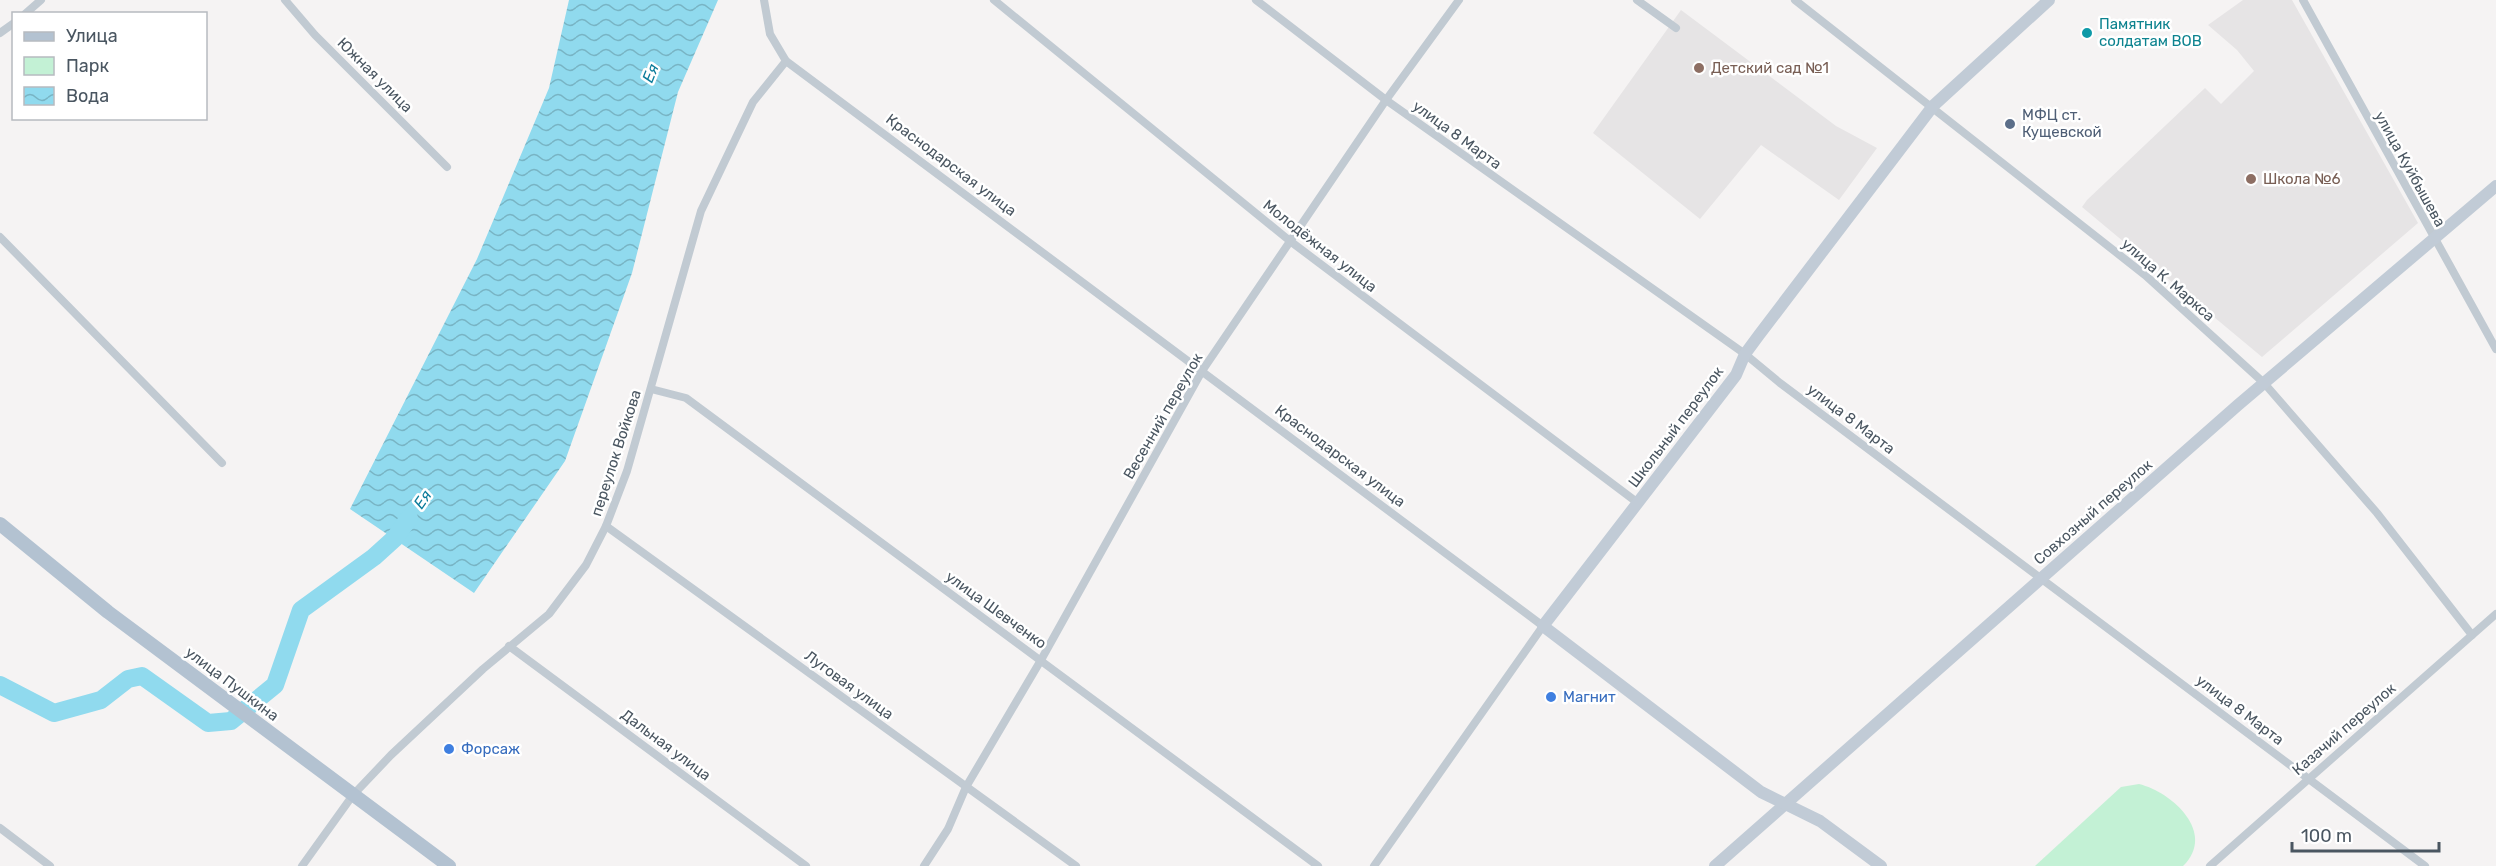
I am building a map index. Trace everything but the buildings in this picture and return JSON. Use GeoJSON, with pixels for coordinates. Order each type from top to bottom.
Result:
{"type":"FeatureCollection","features":[{"type":"Feature","properties":{"kind":"main road","name":"улица Пушкина"},"geometry":{"type":"LineString","coordinates":[[0,524],[37,556],[290,749],[449,866]]}},
{"type":"Feature","properties":{"kind":"street"},"geometry":{"type":"LineString","coordinates":[[27,12],[41,0]]}},
{"type":"Feature","properties":{"kind":"street","name":"Южная улица"},"geometry":{"type":"LineString","coordinates":[[285,0],[315,35],[447,167]]}},
{"type":"Feature","properties":{"kind":"street"},"geometry":{"type":"LineString","coordinates":[[764,0],[770,34],[786,61]]}},
{"type":"Feature","properties":{"kind":"street","name":"Молодёжная улица"},"geometry":{"type":"LineString","coordinates":[[994,0],[1290,241],[1638,503]]}},
{"type":"Feature","properties":{"kind":"street","name":"улица 8 Марта"},"geometry":{"type":"LineString","coordinates":[[1256,0],[1386,100],[1591,248],[1745,354],[1780,383],[2426,866]]}},
{"type":"Feature","properties":{"kind":"street","name":"Весенний переулок"},"geometry":{"type":"LineString","coordinates":[[924,866],[948,829],[966,787],[1041,660],[1202,371],[1386,100],[1459,0]]}},
{"type":"Feature","properties":{"kind":"street"},"geometry":{"type":"LineString","coordinates":[[1636,0],[1676,28]]}},
{"type":"Feature","properties":{"kind":"street","name":"улица К. Маркса"},"geometry":{"type":"LineString","coordinates":[[1795,0],[1933,106],[2145,275],[2264,383],[2377,513],[2472,635]]}},
{"type":"Feature","properties":{"kind":"street","name":"Школьный переулок"},"geometry":{"type":"LineString","coordinates":[[1374,866],[1544,626],[1736,375],[1745,354],[1933,106],[2049,0]]}},
{"type":"Feature","properties":{"kind":"street","name":"улица Куйбышева"},"geometry":{"type":"LineString","coordinates":[[2302,0],[2496,349]]}},
{"type":"Feature","properties":{"kind":"street"},"geometry":{"type":"LineString","coordinates":[[0,33],[12,24]]}},
{"type":"Feature","properties":{"kind":"street","name":"Краснодарская улица"},"geometry":{"type":"LineString","coordinates":[[786,61],[1544,626],[1761,792],[1820,821],[1881,866]]}},
{"type":"Feature","properties":{"kind":"street","name":"переулок Войкова"},"geometry":{"type":"LineString","coordinates":[[302,866],[352,795],[391,755],[509,646],[549,614],[586,565],[606,526],[627,471],[701,211],[753,102],[786,61]]}},
{"type":"Feature","properties":{"kind":"street","name":"Совхозный переулок"},"geometry":{"type":"LineString","coordinates":[[1715,866],[2040,578],[2264,383],[2496,186]]}},
{"type":"Feature","properties":{"kind":"street"},"geometry":{"type":"LineString","coordinates":[[0,237],[222,463]]}},
{"type":"Feature","properties":{"kind":"street","name":"улица Шевченко"},"geometry":{"type":"LineString","coordinates":[[651,389],[686,398],[1318,866]]}},
{"type":"Feature","properties":{"kind":"street","name":"Луговая улица"},"geometry":{"type":"LineString","coordinates":[[606,526],[1076,866]]}},
{"type":"Feature","properties":{"kind":"street","name":"Казачий переулок"},"geometry":{"type":"LineString","coordinates":[[2210,866],[2496,614]]}},
{"type":"Feature","properties":{"kind":"street","name":"Дальная улица"},"geometry":{"type":"LineString","coordinates":[[509,646],[806,866]]}},
{"type":"Feature","properties":{"kind":"street"},"geometry":{"type":"LineString","coordinates":[[0,828],[50,866]]}},
{"type":"Feature","properties":{"kind":"shaded area","name":"Школа №6"},"geometry":{"type":"Polygon","coordinates":[[[2243,0],[2292,0],[2418,223],[2262,357],[2082,207],[2205,88],[2221,104],[2254,71],[2237,50],[2208,25],[2243,0]]]}},
{"type":"Feature","properties":{"kind":"shaded area","name":"Детский сад №1"},"geometry":{"type":"Polygon","coordinates":[[[1681,10],[1836,126],[1877,148],[1839,200],[1761,145],[1700,219],[1593,133],[1681,10]]]}},
{"type":"Feature","properties":{"kind":"green space"},"geometry":{"type":"Polygon","coordinates":[[[2139,784],[2152,788],[2165,796],[2186,816],[2193,828],[2195,840],[2192,853],[2183,866],[2035,866],[2121,787],[2139,784]]]}},
{"type":"Feature","properties":{"kind":"water"},"geometry":{"type":"Polygon","coordinates":[[[569,0],[718,0],[678,92],[632,273],[565,461],[474,593],[350,509],[477,259],[549,88],[569,0]]]}},
{"type":"Feature","properties":{"kind":"waterway","name":"Ея"},"geometry":{"type":"LineString","coordinates":[[0,685],[54,713],[101,700],[128,679],[142,676],[208,723],[231,721],[275,685],[301,610],[374,557],[395,538],[409,518]]}},
{"type":"Feature","properties":{"kind":"place","name":"Памятник солдатам ВОВ"},"geometry":{"type":"Point","coordinates":[2087,33]}},
{"type":"Feature","properties":{"kind":"place","name":"Детский сад №1"},"geometry":{"type":"Point","coordinates":[1699,68]}},
{"type":"Feature","properties":{"kind":"place","name":"МФЦ ст. Кущевской"},"geometry":{"type":"Point","coordinates":[2010,124]}},
{"type":"Feature","properties":{"kind":"place","name":"Школа №6"},"geometry":{"type":"Point","coordinates":[2251,179]}},
{"type":"Feature","properties":{"kind":"place","name":"Магнит"},"geometry":{"type":"Point","coordinates":[1551,697]}},
{"type":"Feature","properties":{"kind":"place","name":"Форсаж"},"geometry":{"type":"Point","coordinates":[449,749]}}]}
